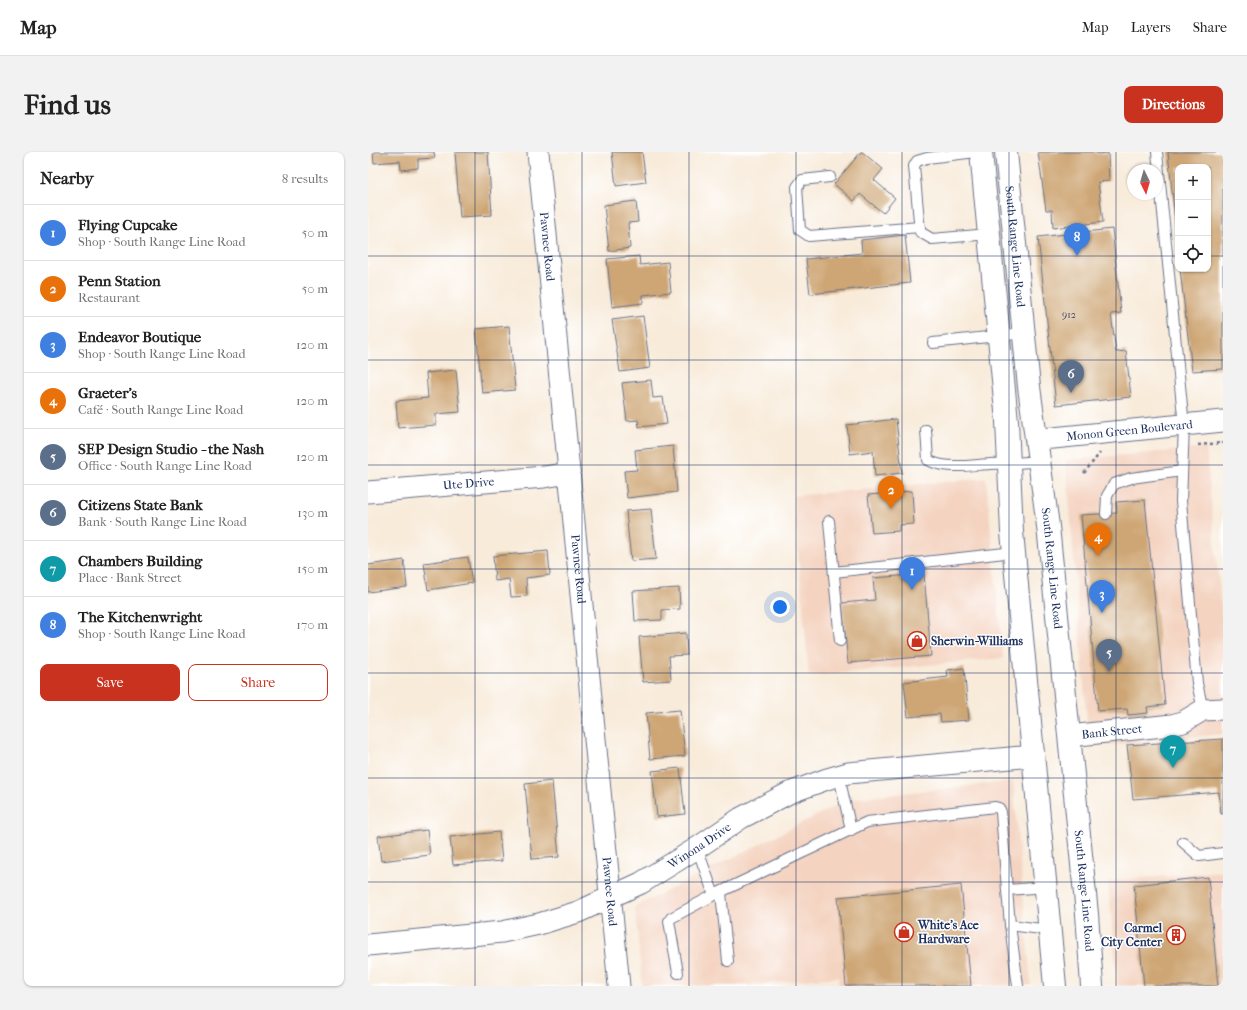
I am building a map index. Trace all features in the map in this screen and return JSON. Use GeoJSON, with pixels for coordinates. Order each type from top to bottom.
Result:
{"type":"FeatureCollection","features":[{"type":"Feature","properties":{"kind":"main road","name":"South Range Line Road"},"geometry":{"type":"LineString","coordinates":[[981,152],[1007,421],[1012,532],[1055,986]]}},
{"type":"Feature","properties":{"kind":"main road","name":"South Range Line Road"},"geometry":{"type":"LineString","coordinates":[[1006,152],[1030,387],[1048,526],[1087,914],[1092,986]]}},
{"type":"Feature","properties":{"kind":"street","name":"Pawnee Road"},"geometry":{"type":"LineString","coordinates":[[538,152],[619,986]]}},
{"type":"Feature","properties":{"kind":"street","name":"Monon Green Boulevard"},"geometry":{"type":"LineString","coordinates":[[1037,439],[1223,422]]}},
{"type":"Feature","properties":{"kind":"street","name":"Ute Drive"},"geometry":{"type":"LineString","coordinates":[[368,492],[569,474]]}},
{"type":"Feature","properties":{"kind":"street","name":"Bank Street"},"geometry":{"type":"LineString","coordinates":[[1069,736],[1172,725],[1213,710]]}},
{"type":"Feature","properties":{"kind":"street","name":"Winona Drive"},"geometry":{"type":"LineString","coordinates":[[368,945],[502,932],[539,924],[578,912],[641,883],[741,818],[789,794],[848,773],[1033,756]]}},
{"type":"Feature","properties":{"kind":"lane"},"geometry":{"type":"LineString","coordinates":[[976,152],[927,158],[917,161],[914,166],[920,232],[932,239],[989,234]]}},
{"type":"Feature","properties":{"kind":"lane"},"geometry":{"type":"LineString","coordinates":[[1157,152],[1158,164]]}},
{"type":"Feature","properties":{"kind":"lane"},"geometry":{"type":"LineString","coordinates":[[830,176],[802,180],[797,187],[800,230],[809,236],[920,227]]}},
{"type":"Feature","properties":{"kind":"lane"},"geometry":{"type":"LineString","coordinates":[[1163,183],[1171,183]]}},
{"type":"Feature","properties":{"kind":"lane"},"geometry":{"type":"LineString","coordinates":[[1162,200],[1184,426],[1181,501],[1196,675],[1213,710]]}},
{"type":"Feature","properties":{"kind":"lane"},"geometry":{"type":"LineString","coordinates":[[933,343],[1024,333]]}},
{"type":"Feature","properties":{"kind":"lane"},"geometry":{"type":"LineString","coordinates":[[926,430],[928,460],[935,464],[1008,464],[1040,461]]}},
{"type":"Feature","properties":{"kind":"lane"},"geometry":{"type":"LineString","coordinates":[[1106,514],[1107,496],[1114,484],[1131,478],[1182,472]]}},
{"type":"Feature","properties":{"kind":"lane"},"geometry":{"type":"LineString","coordinates":[[829,521],[840,641]]}},
{"type":"Feature","properties":{"kind":"lane"},"geometry":{"type":"LineString","coordinates":[[834,572],[1014,552]]}},
{"type":"Feature","properties":{"kind":"lane"},"geometry":{"type":"LineString","coordinates":[[839,776],[851,830]]}},
{"type":"Feature","properties":{"kind":"lane"},"geometry":{"type":"LineString","coordinates":[[678,973],[669,921],[671,918],[867,822],[999,808],[1001,812],[1010,925],[1018,986]]}},
{"type":"Feature","properties":{"kind":"lane"},"geometry":{"type":"LineString","coordinates":[[1183,842],[1199,856],[1223,853]]}},
{"type":"Feature","properties":{"kind":"lane"},"geometry":{"type":"LineString","coordinates":[[697,848],[718,894],[728,961]]}},
{"type":"Feature","properties":{"kind":"lane"},"geometry":{"type":"LineString","coordinates":[[1007,890],[1045,888]]}},
{"type":"Feature","properties":{"kind":"lane"},"geometry":{"type":"LineString","coordinates":[[1010,925],[1050,930]]}},
{"type":"Feature","properties":{"kind":"shaded area"},"geometry":{"type":"Polygon","coordinates":[[[1206,448],[1223,627],[1223,734],[1089,747],[1066,460],[1206,448]]]}},
{"type":"Feature","properties":{"kind":"shaded area"},"geometry":{"type":"Polygon","coordinates":[[[986,478],[1003,658],[809,676],[793,496],[986,478]]]}},
{"type":"Feature","properties":{"kind":"shaded area"},"geometry":{"type":"Polygon","coordinates":[[[1013,781],[1031,986],[839,986],[838,977],[736,986],[642,986],[635,907],[849,799],[1013,781]]]}},
{"type":"Feature","properties":{"kind":"shaded area","name":"Carmel City Center"},"geometry":{"type":"Polygon","coordinates":[[[1223,871],[1223,986],[1118,986],[1108,881],[1223,871]]]}},
{"type":"Feature","properties":{"kind":"building"},"geometry":{"type":"Polygon","coordinates":[[[373,152],[434,152],[435,158],[418,159],[418,168],[401,170],[400,161],[374,163],[373,152]]]}},
{"type":"Feature","properties":{"kind":"building"},"geometry":{"type":"Polygon","coordinates":[[[455,152],[488,152],[492,215],[460,217],[455,152]]]}},
{"type":"Feature","properties":{"kind":"building"},"geometry":{"type":"Polygon","coordinates":[[[612,152],[642,152],[646,182],[616,186],[612,152]]]}},
{"type":"Feature","properties":{"kind":"building"},"geometry":{"type":"Polygon","coordinates":[[[861,152],[883,169],[874,180],[895,198],[883,213],[860,194],[854,201],[834,184],[861,152]]]}},
{"type":"Feature","properties":{"kind":"building"},"geometry":{"type":"Polygon","coordinates":[[[1038,152],[1108,153],[1109,181],[1098,182],[1103,222],[1053,228],[1052,210],[1046,210],[1038,152]]]}},
{"type":"Feature","properties":{"kind":"building"},"geometry":{"type":"Polygon","coordinates":[[[1168,152],[1223,152],[1223,369],[1192,371],[1180,272],[1211,272],[1211,164],[1175,164],[1175,220],[1168,152]]]}},
{"type":"Feature","properties":{"kind":"building"},"geometry":{"type":"Polygon","coordinates":[[[636,201],[638,222],[628,223],[630,248],[609,251],[604,205],[636,201]]]}},
{"type":"Feature","properties":{"kind":"building"},"geometry":{"type":"Polygon","coordinates":[[[1112,229],[1121,313],[1111,314],[1116,352],[1126,351],[1131,397],[1056,405],[1038,237],[1112,229]]]}},
{"type":"Feature","properties":{"kind":"building"},"geometry":{"type":"Polygon","coordinates":[[[905,235],[910,283],[810,294],[806,259],[862,253],[861,240],[905,235]]]}},
{"type":"Feature","properties":{"kind":"building"},"geometry":{"type":"Polygon","coordinates":[[[639,256],[640,265],[668,262],[671,292],[643,295],[643,303],[612,307],[607,259],[639,256]]]}},
{"type":"Feature","properties":{"kind":"building"},"geometry":{"type":"Polygon","coordinates":[[[643,316],[650,368],[620,372],[612,320],[643,316]]]}},
{"type":"Feature","properties":{"kind":"building"},"geometry":{"type":"Polygon","coordinates":[[[509,326],[515,390],[482,393],[476,329],[509,326]]]}},
{"type":"Feature","properties":{"kind":"building"},"geometry":{"type":"Polygon","coordinates":[[[456,370],[460,412],[436,414],[436,425],[398,428],[396,401],[428,398],[426,373],[456,370]]]}},
{"type":"Feature","properties":{"kind":"building"},"geometry":{"type":"Polygon","coordinates":[[[651,380],[653,398],[663,397],[667,424],[639,427],[638,420],[627,421],[622,383],[651,380]]]}},
{"type":"Feature","properties":{"kind":"building"},"geometry":{"type":"Polygon","coordinates":[[[896,419],[902,473],[875,476],[873,451],[850,454],[847,425],[896,419]]]}},
{"type":"Feature","properties":{"kind":"building"},"geometry":{"type":"Polygon","coordinates":[[[673,446],[677,492],[627,498],[624,471],[637,470],[635,450],[673,446]]]}},
{"type":"Feature","properties":{"kind":"building"},"geometry":{"type":"Polygon","coordinates":[[[912,491],[914,524],[899,525],[899,531],[872,533],[868,495],[912,491]]]}},
{"type":"Feature","properties":{"kind":"building"},"geometry":{"type":"Polygon","coordinates":[[[1145,500],[1165,705],[1147,707],[1148,713],[1128,715],[1127,709],[1098,711],[1081,515],[1117,513],[1116,502],[1145,500]]]}},
{"type":"Feature","properties":{"kind":"building"},"geometry":{"type":"Polygon","coordinates":[[[651,509],[656,559],[631,561],[626,511],[651,509]]]}},
{"type":"Feature","properties":{"kind":"building"},"geometry":{"type":"Polygon","coordinates":[[[548,551],[550,575],[526,578],[527,596],[511,597],[509,579],[495,581],[493,556],[548,551]]]}},
{"type":"Feature","properties":{"kind":"building"},"geometry":{"type":"Polygon","coordinates":[[[468,557],[472,583],[428,590],[424,563],[468,557]]]}},
{"type":"Feature","properties":{"kind":"building"},"geometry":{"type":"Polygon","coordinates":[[[404,560],[407,587],[368,592],[368,565],[404,560]]]}},
{"type":"Feature","properties":{"kind":"building"},"geometry":{"type":"Polygon","coordinates":[[[924,574],[931,656],[848,663],[842,603],[875,600],[873,578],[924,574]]]}},
{"type":"Feature","properties":{"kind":"building"},"geometry":{"type":"Polygon","coordinates":[[[679,588],[680,609],[662,610],[662,620],[635,621],[633,591],[679,588]]]}},
{"type":"Feature","properties":{"kind":"building"},"geometry":{"type":"Polygon","coordinates":[[[686,633],[687,655],[669,656],[671,680],[643,682],[639,637],[686,633]]]}},
{"type":"Feature","properties":{"kind":"building"},"geometry":{"type":"Polygon","coordinates":[[[964,668],[969,720],[941,722],[940,714],[908,717],[904,682],[948,677],[947,670],[964,668]]]}},
{"type":"Feature","properties":{"kind":"building"},"geometry":{"type":"Polygon","coordinates":[[[680,710],[685,756],[650,759],[646,713],[680,710]]]}},
{"type":"Feature","properties":{"kind":"building"},"geometry":{"type":"Polygon","coordinates":[[[1223,739],[1223,814],[1221,814],[1219,792],[1133,799],[1127,745],[1223,739]]]}},
{"type":"Feature","properties":{"kind":"building"},"geometry":{"type":"Polygon","coordinates":[[[680,768],[685,814],[657,817],[652,771],[680,768]]]}},
{"type":"Feature","properties":{"kind":"building"},"geometry":{"type":"Polygon","coordinates":[[[552,781],[559,857],[532,859],[525,784],[552,781]]]}},
{"type":"Feature","properties":{"kind":"building"},"geometry":{"type":"Polygon","coordinates":[[[427,830],[430,855],[381,861],[378,836],[427,830]]]}},
{"type":"Feature","properties":{"kind":"building"},"geometry":{"type":"Polygon","coordinates":[[[499,832],[502,861],[453,865],[450,837],[499,832]]]}},
{"type":"Feature","properties":{"kind":"building","name":"Carmel City Center"},"geometry":{"type":"Polygon","coordinates":[[[1208,877],[1218,986],[1144,986],[1134,885],[1208,877]]]}},
{"type":"Feature","properties":{"kind":"building","name":"White's Ace Hardware"},"geometry":{"type":"Polygon","coordinates":[[[961,885],[971,986],[846,986],[838,897],[961,885]]]}},
{"type":"Feature","properties":{"kind":"place","name":"The Kitchenwright"},"geometry":{"type":"Point","coordinates":[1077,256]}},
{"type":"Feature","properties":{"kind":"place","name":"Citizens State Bank"},"geometry":{"type":"Point","coordinates":[1071,393]}},
{"type":"Feature","properties":{"kind":"place","name":"Penn Station"},"geometry":{"type":"Point","coordinates":[891,509]}},
{"type":"Feature","properties":{"kind":"place","name":"Graeter's"},"geometry":{"type":"Point","coordinates":[1098,556]}},
{"type":"Feature","properties":{"kind":"place","name":"Flying Cupcake"},"geometry":{"type":"Point","coordinates":[912,590]}},
{"type":"Feature","properties":{"kind":"place","name":"Endeavor Boutique"},"geometry":{"type":"Point","coordinates":[1102,613]}},
{"type":"Feature","properties":{"kind":"place","name":"Sherwin-Williams"},"geometry":{"type":"Point","coordinates":[917,641]}},
{"type":"Feature","properties":{"kind":"place","name":"SEP Design Studio - the Nash"},"geometry":{"type":"Point","coordinates":[1109,672]}},
{"type":"Feature","properties":{"kind":"place","name":"Chambers Building"},"geometry":{"type":"Point","coordinates":[1173,768]}},
{"type":"Feature","properties":{"kind":"place","name":"White's Ace Hardware"},"geometry":{"type":"Point","coordinates":[904,932]}},
{"type":"Feature","properties":{"kind":"place","name":"Carmel City Center"},"geometry":{"type":"Point","coordinates":[1176,935]}}]}
